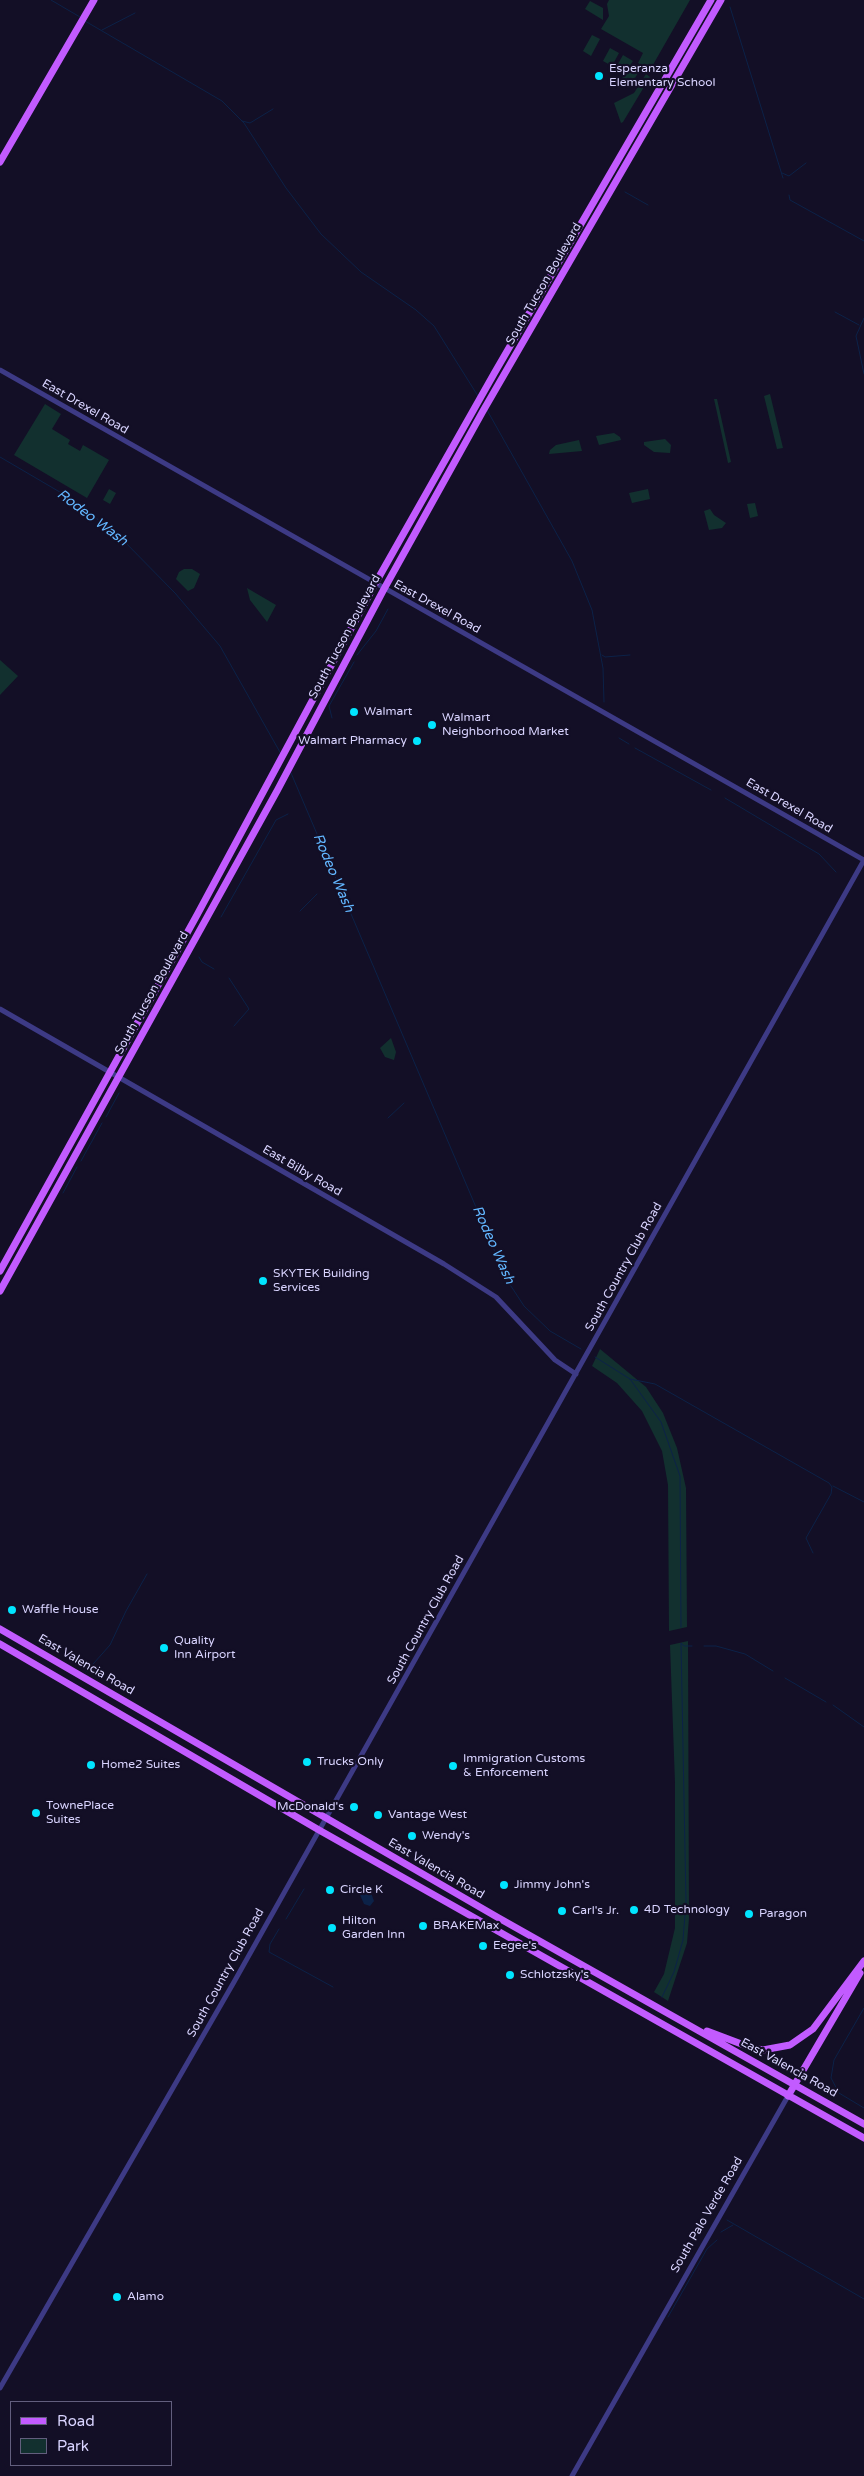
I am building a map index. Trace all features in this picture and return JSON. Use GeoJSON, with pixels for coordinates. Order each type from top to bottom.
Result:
{"type":"FeatureCollection","features":[{"type":"Feature","properties":{"kind":"main road"},"geometry":{"type":"LineString","coordinates":[[0,162],[94,0]]}},
{"type":"Feature","properties":{"kind":"main road","name":"South Tucson Boulevard"},"geometry":{"type":"LineString","coordinates":[[0,1271],[281,761],[375,584],[482,393],[711,0]]}},
{"type":"Feature","properties":{"kind":"main road","name":"South Tucson Boulevard"},"geometry":{"type":"LineString","coordinates":[[0,1291],[287,773],[384,589],[488,402],[721,0]]}},
{"type":"Feature","properties":{"kind":"main road","name":"East Valencia Road"},"geometry":{"type":"LineString","coordinates":[[0,1629],[558,1952],[864,2124]]}},
{"type":"Feature","properties":{"kind":"main road","name":"East Valencia Road"},"geometry":{"type":"LineString","coordinates":[[0,1644],[319,1830],[864,2138]]}},
{"type":"Feature","properties":{"kind":"main road"},"geometry":{"type":"LineString","coordinates":[[98,1701],[105,1689]]}},
{"type":"Feature","properties":{"kind":"main road"},"geometry":{"type":"LineString","coordinates":[[200,1760],[207,1749]]}},
{"type":"Feature","properties":{"kind":"main road"},"geometry":{"type":"LineString","coordinates":[[552,1962],[558,1952]]}},
{"type":"Feature","properties":{"kind":"main road"},"geometry":{"type":"LineString","coordinates":[[674,2017],[752,2048],[775,2049],[790,2045],[813,2029],[864,1962]]}},
{"type":"Feature","properties":{"kind":"main road","name":"South Palo Verde Road"},"geometry":{"type":"LineString","coordinates":[[788,2096],[864,1966]]}},
{"type":"Feature","properties":{"kind":"street","name":"East Drexel Road"},"geometry":{"type":"LineString","coordinates":[[0,370],[864,860]]}},
{"type":"Feature","properties":{"kind":"street","name":"South Country Club Road"},"geometry":{"type":"LineString","coordinates":[[0,2388],[326,1818],[864,860]]}},
{"type":"Feature","properties":{"kind":"street","name":"East Bilby Road"},"geometry":{"type":"LineString","coordinates":[[0,1009],[444,1264],[496,1297],[555,1360],[576,1374]]}},
{"type":"Feature","properties":{"kind":"street","name":"South Palo Verde Road"},"geometry":{"type":"LineString","coordinates":[[572,2476],[788,2096]]}},
{"type":"Feature","properties":{"kind":"green space"},"geometry":{"type":"Polygon","coordinates":[[[609,0],[690,0],[650,70],[638,63],[643,53],[601,29],[609,16],[607,4],[609,0]]]}},
{"type":"Feature","properties":{"kind":"green space"},"geometry":{"type":"Polygon","coordinates":[[[590,1],[603,8],[603,20],[585,9],[590,1]]]}},
{"type":"Feature","properties":{"kind":"green space"},"geometry":{"type":"Polygon","coordinates":[[[592,35],[600,39],[591,56],[583,51],[592,35]]]}},
{"type":"Feature","properties":{"kind":"green space"},"geometry":{"type":"Polygon","coordinates":[[[610,48],[619,53],[612,66],[603,61],[610,48]]]}},
{"type":"Feature","properties":{"kind":"green space"},"geometry":{"type":"Polygon","coordinates":[[[623,55],[633,61],[628,68],[638,73],[629,88],[620,82],[624,75],[615,69],[623,55]]]}},
{"type":"Feature","properties":{"kind":"green space"},"geometry":{"type":"Polygon","coordinates":[[[646,74],[650,77],[621,123],[614,103],[634,93],[646,74]]]}},
{"type":"Feature","properties":{"kind":"green space"},"geometry":{"type":"Polygon","coordinates":[[[770,394],[783,448],[777,449],[764,396],[770,394]]]}},
{"type":"Feature","properties":{"kind":"green space"},"geometry":{"type":"Polygon","coordinates":[[[714,399],[717,399],[731,462],[728,463],[714,399]]]}},
{"type":"Feature","properties":{"kind":"green space"},"geometry":{"type":"Polygon","coordinates":[[[45,404],[61,414],[52,429],[70,440],[68,444],[80,451],[83,445],[109,460],[87,498],[14,455],[45,404]]]}},
{"type":"Feature","properties":{"kind":"green space"},"geometry":{"type":"Polygon","coordinates":[[[614,433],[621,440],[599,445],[596,436],[614,433]]]}},
{"type":"Feature","properties":{"kind":"green space"},"geometry":{"type":"Polygon","coordinates":[[[665,439],[671,445],[670,453],[654,452],[644,445],[644,442],[665,439]]]}},
{"type":"Feature","properties":{"kind":"green space"},"geometry":{"type":"Polygon","coordinates":[[[579,440],[582,451],[549,454],[550,450],[556,445],[579,440]]]}},
{"type":"Feature","properties":{"kind":"green space"},"geometry":{"type":"Polygon","coordinates":[[[109,489],[116,493],[110,504],[103,500],[109,489]]]}},
{"type":"Feature","properties":{"kind":"green space"},"geometry":{"type":"Polygon","coordinates":[[[648,489],[650,499],[632,503],[629,493],[648,489]]]}},
{"type":"Feature","properties":{"kind":"green space"},"geometry":{"type":"Polygon","coordinates":[[[755,503],[758,516],[750,518],[747,504],[755,503]]]}},
{"type":"Feature","properties":{"kind":"green space"},"geometry":{"type":"Polygon","coordinates":[[[710,509],[714,515],[726,523],[722,528],[709,530],[704,511],[710,509]]]}},
{"type":"Feature","properties":{"kind":"green space"},"geometry":{"type":"Polygon","coordinates":[[[184,569],[192,569],[200,574],[194,588],[188,591],[176,579],[179,572],[184,569]]]}},
{"type":"Feature","properties":{"kind":"green space"},"geometry":{"type":"Polygon","coordinates":[[[247,588],[276,605],[267,622],[250,600],[247,588]]]}},
{"type":"Feature","properties":{"kind":"green space"},"geometry":{"type":"Polygon","coordinates":[[[0,660],[18,676],[0,695],[0,660]]]}},
{"type":"Feature","properties":{"kind":"green space"},"geometry":{"type":"Polygon","coordinates":[[[391,1038],[396,1052],[394,1060],[385,1057],[380,1048],[391,1038]]]}},
{"type":"Feature","properties":{"kind":"green space"},"geometry":{"type":"Polygon","coordinates":[[[600,1349],[646,1387],[663,1413],[677,1448],[686,1488],[687,1627],[669,1631],[668,1485],[662,1451],[642,1411],[617,1383],[592,1366],[600,1349]]]}},
{"type":"Feature","properties":{"kind":"green space"},"geometry":{"type":"Polygon","coordinates":[[[688,1641],[689,1918],[687,1943],[668,2001],[654,1992],[664,1974],[675,1928],[675,1783],[670,1645],[688,1641]]]}},
{"type":"Feature","properties":{"kind":"water"},"geometry":{"type":"Polygon","coordinates":[[[363,1889],[368,1889],[371,1893],[374,1901],[370,1906],[364,1904],[360,1895],[363,1889]]]}},
{"type":"Feature","properties":{"kind":"waterway"},"geometry":{"type":"LineString","coordinates":[[51,0],[80,17]]}},
{"type":"Feature","properties":{"kind":"waterway"},"geometry":{"type":"LineString","coordinates":[[730,7],[783,178]]}},
{"type":"Feature","properties":{"kind":"waterway"},"geometry":{"type":"LineString","coordinates":[[102,30],[135,13]]}},
{"type":"Feature","properties":{"kind":"waterway"},"geometry":{"type":"LineString","coordinates":[[85,21],[222,101],[244,123],[286,188],[321,234],[361,272],[416,310],[434,326],[478,396]]}},
{"type":"Feature","properties":{"kind":"waterway"},"geometry":{"type":"LineString","coordinates":[[242,121],[250,123],[273,109]]}},
{"type":"Feature","properties":{"kind":"waterway"},"geometry":{"type":"LineString","coordinates":[[782,173],[789,176],[806,163]]}},
{"type":"Feature","properties":{"kind":"waterway"},"geometry":{"type":"LineString","coordinates":[[625,192],[648,205]]}},
{"type":"Feature","properties":{"kind":"waterway"},"geometry":{"type":"LineString","coordinates":[[789,195],[790,200],[864,241]]}},
{"type":"Feature","properties":{"kind":"waterway"},"geometry":{"type":"LineString","coordinates":[[835,312],[859,325]]}},
{"type":"Feature","properties":{"kind":"waterway"},"geometry":{"type":"LineString","coordinates":[[864,318],[856,336],[864,374]]}},
{"type":"Feature","properties":{"kind":"waterway"},"geometry":{"type":"LineString","coordinates":[[487,410],[572,561],[592,610],[603,668],[604,702]]}},
{"type":"Feature","properties":{"kind":"waterway","name":"Rodeo Wash"},"geometry":{"type":"LineString","coordinates":[[0,457],[70,498],[118,535],[175,593],[220,646],[281,754]]}},
{"type":"Feature","properties":{"kind":"waterway"},"geometry":{"type":"LineString","coordinates":[[357,655],[376,631],[388,609]]}},
{"type":"Feature","properties":{"kind":"waterway"},"geometry":{"type":"LineString","coordinates":[[602,655],[605,657],[630,655]]}},
{"type":"Feature","properties":{"kind":"waterway"},"geometry":{"type":"LineString","coordinates":[[332,718],[329,706],[354,662]]}},
{"type":"Feature","properties":{"kind":"waterway"},"geometry":{"type":"LineString","coordinates":[[335,738],[336,747]]}},
{"type":"Feature","properties":{"kind":"waterway"},"geometry":{"type":"LineString","coordinates":[[619,738],[629,744]]}},
{"type":"Feature","properties":{"kind":"waterway"},"geometry":{"type":"LineString","coordinates":[[635,748],[711,790]]}},
{"type":"Feature","properties":{"kind":"waterway","name":"Rodeo Wash"},"geometry":{"type":"LineString","coordinates":[[291,773],[507,1280],[524,1306],[550,1331],[581,1349]]}},
{"type":"Feature","properties":{"kind":"waterway"},"geometry":{"type":"LineString","coordinates":[[725,798],[819,854],[836,872]]}},
{"type":"Feature","properties":{"kind":"waterway"},"geometry":{"type":"LineString","coordinates":[[221,917],[276,820],[288,814]]}},
{"type":"Feature","properties":{"kind":"waterway"},"geometry":{"type":"LineString","coordinates":[[300,911],[317,894]]}},
{"type":"Feature","properties":{"kind":"waterway"},"geometry":{"type":"LineString","coordinates":[[199,957],[202,962],[214,969]]}},
{"type":"Feature","properties":{"kind":"waterway"},"geometry":{"type":"LineString","coordinates":[[229,978],[249,1009],[234,1026]]}},
{"type":"Feature","properties":{"kind":"waterway"},"geometry":{"type":"LineString","coordinates":[[106,1117],[119,1093]]}},
{"type":"Feature","properties":{"kind":"waterway"},"geometry":{"type":"LineString","coordinates":[[388,1118],[404,1103]]}},
{"type":"Feature","properties":{"kind":"waterway"},"geometry":{"type":"LineString","coordinates":[[81,1161],[102,1123]]}},
{"type":"Feature","properties":{"kind":"waterway"},"geometry":{"type":"LineString","coordinates":[[63,1193],[77,1167]]}},
{"type":"Feature","properties":{"kind":"waterway","name":"Rodeo Wash"},"geometry":{"type":"LineString","coordinates":[[595,1357],[630,1379],[661,1422],[680,1476],[681,1627]]}},
{"type":"Feature","properties":{"kind":"waterway"},"geometry":{"type":"LineString","coordinates":[[630,1379],[655,1384],[829,1483],[832,1487],[831,1494],[806,1538],[813,1553]]}},
{"type":"Feature","properties":{"kind":"waterway"},"geometry":{"type":"LineString","coordinates":[[833,1486],[864,1502]]}},
{"type":"Feature","properties":{"kind":"waterway"},"geometry":{"type":"LineString","coordinates":[[86,1672],[110,1645],[126,1611],[147,1574]]}},
{"type":"Feature","properties":{"kind":"waterway"},"geometry":{"type":"LineString","coordinates":[[662,1997],[674,1972],[683,1940],[686,1902],[681,1643],[684,1646],[692,1646]]}},
{"type":"Feature","properties":{"kind":"waterway","name":"Rodeo Wash"},"geometry":{"type":"LineString","coordinates":[[704,1646],[716,1646],[745,1654],[773,1671]]}},
{"type":"Feature","properties":{"kind":"waterway","name":"Rodeo Wash"},"geometry":{"type":"LineString","coordinates":[[785,1678],[826,1702]]}},
{"type":"Feature","properties":{"kind":"waterway","name":"Rodeo Wash"},"geometry":{"type":"LineString","coordinates":[[833,1705],[864,1727]]}},
{"type":"Feature","properties":{"kind":"waterway"},"geometry":{"type":"LineString","coordinates":[[286,1919],[304,1889]]}},
{"type":"Feature","properties":{"kind":"waterway"},"geometry":{"type":"LineString","coordinates":[[279,1929],[270,1944],[269,1952],[333,1987]]}},
{"type":"Feature","properties":{"kind":"waterway","name":"Rodeo Wash"},"geometry":{"type":"LineString","coordinates":[[864,2008],[834,2060],[831,2078],[839,2093],[864,2108]]}},
{"type":"Feature","properties":{"kind":"waterway"},"geometry":{"type":"LineString","coordinates":[[727,2220],[864,2299]]}},
{"type":"Feature","properties":{"kind":"waterway"},"geometry":{"type":"LineString","coordinates":[[721,2232],[733,2225]]}},
{"type":"Feature","properties":{"kind":"waterway"},"geometry":{"type":"LineString","coordinates":[[668,2317],[707,2249],[717,2240]]}},
{"type":"Feature","properties":{"kind":"place","name":"Esperanza Elementary School"},"geometry":{"type":"Point","coordinates":[599,76]}},
{"type":"Feature","properties":{"kind":"place","name":"Walmart"},"geometry":{"type":"Point","coordinates":[354,712]}},
{"type":"Feature","properties":{"kind":"place","name":"Walmart Neighborhood Market"},"geometry":{"type":"Point","coordinates":[432,725]}},
{"type":"Feature","properties":{"kind":"place","name":"Walmart Pharmacy"},"geometry":{"type":"Point","coordinates":[417,741]}},
{"type":"Feature","properties":{"kind":"place","name":"SKYTEK Building Services"},"geometry":{"type":"Point","coordinates":[263,1281]}},
{"type":"Feature","properties":{"kind":"place","name":"Waffle House"},"geometry":{"type":"Point","coordinates":[12,1610]}},
{"type":"Feature","properties":{"kind":"place","name":"Quality Inn Airport"},"geometry":{"type":"Point","coordinates":[164,1648]}},
{"type":"Feature","properties":{"kind":"place","name":"Trucks Only"},"geometry":{"type":"Point","coordinates":[307,1762]}},
{"type":"Feature","properties":{"kind":"place","name":"Home2 Suites"},"geometry":{"type":"Point","coordinates":[91,1765]}},
{"type":"Feature","properties":{"kind":"place","name":"Immigration Customs & Enforcement"},"geometry":{"type":"Point","coordinates":[453,1766]}},
{"type":"Feature","properties":{"kind":"place","name":"McDonald's"},"geometry":{"type":"Point","coordinates":[354,1807]}},
{"type":"Feature","properties":{"kind":"place","name":"TownePlace Suites"},"geometry":{"type":"Point","coordinates":[36,1813]}},
{"type":"Feature","properties":{"kind":"place","name":"Vantage West"},"geometry":{"type":"Point","coordinates":[378,1815]}},
{"type":"Feature","properties":{"kind":"place","name":"Wendy's"},"geometry":{"type":"Point","coordinates":[412,1836]}},
{"type":"Feature","properties":{"kind":"place","name":"Jimmy John's"},"geometry":{"type":"Point","coordinates":[504,1885]}},
{"type":"Feature","properties":{"kind":"place","name":"Circle K"},"geometry":{"type":"Point","coordinates":[330,1890]}},
{"type":"Feature","properties":{"kind":"place","name":"4D Technology"},"geometry":{"type":"Point","coordinates":[634,1910]}},
{"type":"Feature","properties":{"kind":"place","name":"Carl's Jr."},"geometry":{"type":"Point","coordinates":[562,1911]}},
{"type":"Feature","properties":{"kind":"place","name":"Paragon"},"geometry":{"type":"Point","coordinates":[749,1914]}},
{"type":"Feature","properties":{"kind":"place","name":"BRAKEMax"},"geometry":{"type":"Point","coordinates":[423,1926]}},
{"type":"Feature","properties":{"kind":"place","name":"Hilton Garden Inn"},"geometry":{"type":"Point","coordinates":[332,1928]}},
{"type":"Feature","properties":{"kind":"place","name":"Eegee's"},"geometry":{"type":"Point","coordinates":[483,1946]}},
{"type":"Feature","properties":{"kind":"place","name":"Schlotzsky's"},"geometry":{"type":"Point","coordinates":[510,1975]}},
{"type":"Feature","properties":{"kind":"place","name":"Alamo"},"geometry":{"type":"Point","coordinates":[117,2297]}}]}
